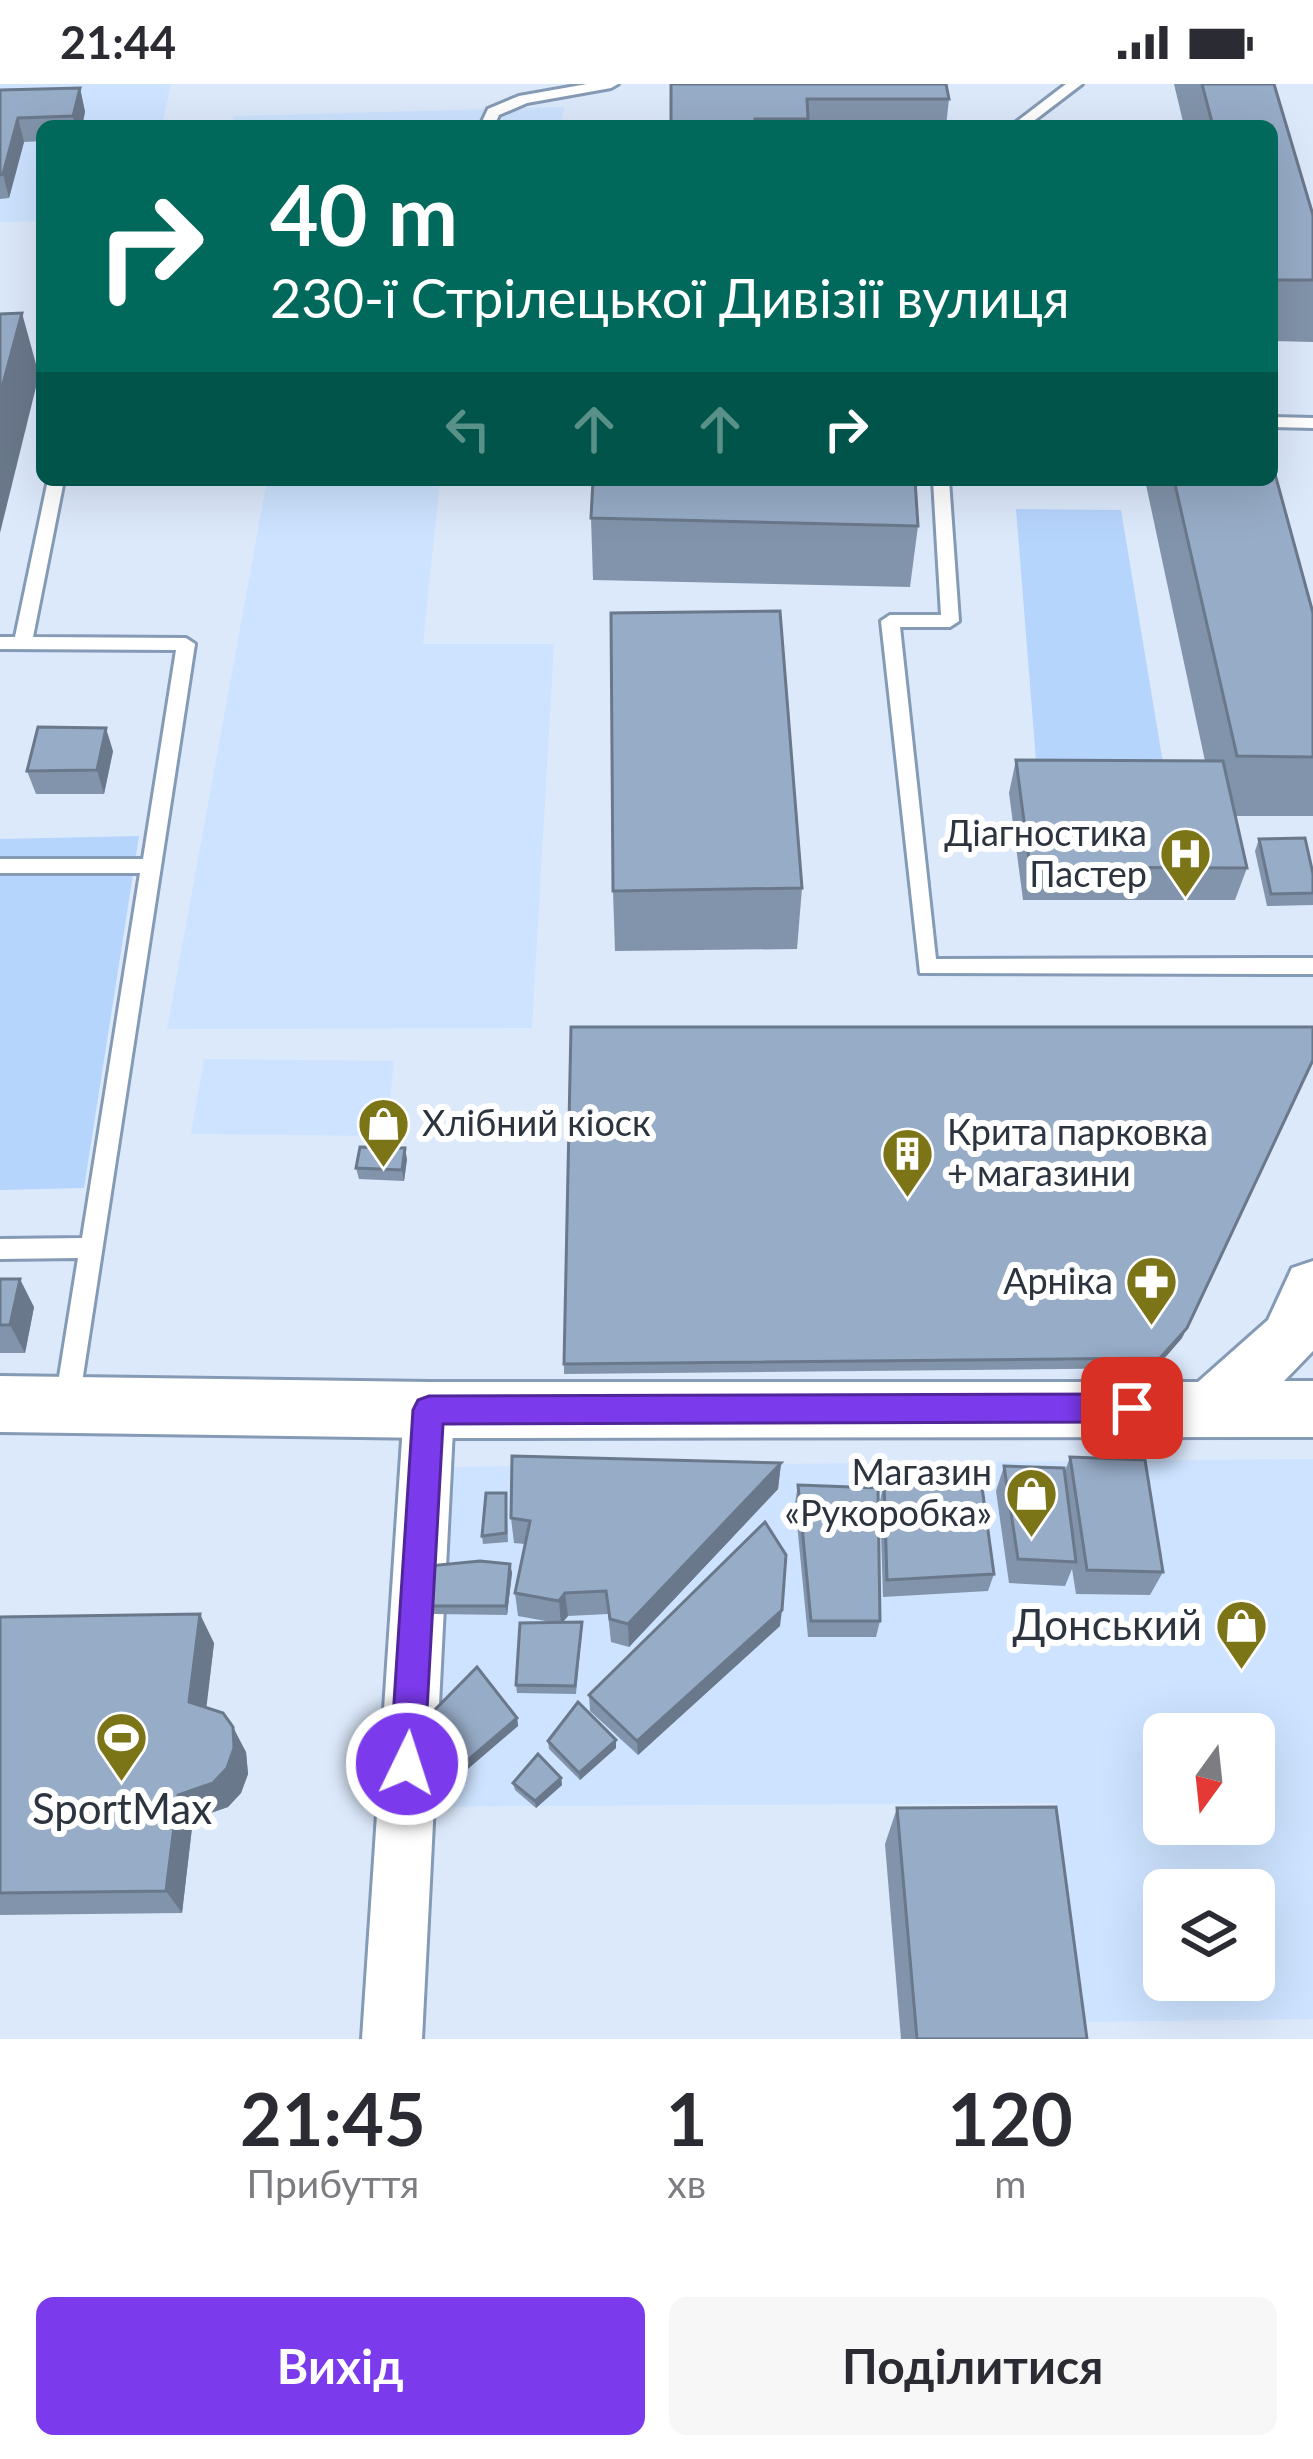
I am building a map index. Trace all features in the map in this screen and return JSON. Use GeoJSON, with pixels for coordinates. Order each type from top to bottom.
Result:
{"type":"FeatureCollection","features":[{"type":"Feature","properties":{"kind":"street"},"geometry":{"type":"LineString","coordinates":[[1211,1408],[1288,1340],[1313,1286]]}},
{"type":"Feature","properties":{"kind":"street"},"geometry":{"type":"LineString","coordinates":[[0,1404],[429,1410],[1313,1409]]}},
{"type":"Feature","properties":{"kind":"street"},"geometry":{"type":"LineString","coordinates":[[392,2039],[429,1410]]}},
{"type":"Feature","properties":{"kind":"lane"},"geometry":{"type":"LineString","coordinates":[[490,120],[493,112],[524,99],[611,84]]}},
{"type":"Feature","properties":{"kind":"lane"},"geometry":{"type":"LineString","coordinates":[[1026,120],[1075,84]]}},
{"type":"Feature","properties":{"kind":"lane"},"geometry":{"type":"LineString","coordinates":[[1278,422],[1313,423]]}},
{"type":"Feature","properties":{"kind":"lane"},"geometry":{"type":"LineString","coordinates":[[23,643],[55,486]]}},
{"type":"Feature","properties":{"kind":"lane"},"geometry":{"type":"LineString","coordinates":[[940,486],[950,621],[890,622],[927,967],[1313,966]]}},
{"type":"Feature","properties":{"kind":"lane"},"geometry":{"type":"LineString","coordinates":[[0,643],[187,644],[67,1404]]}},
{"type":"Feature","properties":{"kind":"lane"},"geometry":{"type":"LineString","coordinates":[[0,866],[152,866]]}},
{"type":"Feature","properties":{"kind":"lane"},"geometry":{"type":"LineString","coordinates":[[0,1249],[91,1248]]}},
{"type":"Feature","properties":{"kind":"shaded area"},"geometry":{"type":"Polygon","coordinates":[[[0,84],[171,84],[163,120],[36,120],[36,221],[0,222],[0,84]]]}},
{"type":"Feature","properties":{"kind":"shaded area"},"geometry":{"type":"Polygon","coordinates":[[[564,107],[562,120],[233,120],[235,116],[564,107]]]}},
{"type":"Feature","properties":{"kind":"shaded area"},"geometry":{"type":"Polygon","coordinates":[[[266,486],[439,486],[423,644],[554,644],[532,1028],[167,1029],[266,486]]]}},
{"type":"Feature","properties":{"kind":"shaded area"},"geometry":{"type":"Polygon","coordinates":[[[1016,509],[1121,510],[1163,763],[1036,760],[1016,509]]]}},
{"type":"Feature","properties":{"kind":"shaded area"},"geometry":{"type":"Polygon","coordinates":[[[139,836],[84,1188],[0,1190],[0,839],[139,836]]]}},
{"type":"Feature","properties":{"kind":"shaded area"},"geometry":{"type":"Polygon","coordinates":[[[204,1059],[394,1061],[386,1136],[191,1134],[204,1059]]]}},
{"type":"Feature","properties":{"kind":"shaded area"},"geometry":{"type":"Polygon","coordinates":[[[1313,1459],[1313,2019],[1083,2022],[1056,1803],[405,1807],[426,1467],[1313,1459]]]}},
{"type":"Feature","properties":{"kind":"building"},"geometry":{"type":"Polygon","coordinates":[[[671,84],[946,84],[949,99],[807,99],[808,119],[671,120],[671,84]]]}},
{"type":"Feature","properties":{"kind":"building"},"geometry":{"type":"Polygon","coordinates":[[[1202,84],[1274,84],[1313,215],[1313,280],[1278,280],[1278,120],[1211,120],[1202,84]]]}},
{"type":"Feature","properties":{"kind":"building"},"geometry":{"type":"Polygon","coordinates":[[[80,88],[73,116],[18,118],[0,175],[0,90],[80,88]]]}},
{"type":"Feature","properties":{"kind":"building"},"geometry":{"type":"Polygon","coordinates":[[[22,313],[0,395],[0,314],[22,313]]]}},
{"type":"Feature","properties":{"kind":"building"},"geometry":{"type":"Polygon","coordinates":[[[1278,485],[1313,613],[1313,757],[1237,756],[1175,486],[1278,485]]]}},
{"type":"Feature","properties":{"kind":"building"},"geometry":{"type":"Polygon","coordinates":[[[593,486],[915,486],[918,526],[591,518],[593,486]]]}},
{"type":"Feature","properties":{"kind":"building"},"geometry":{"type":"Polygon","coordinates":[[[780,611],[802,888],[613,891],[611,613],[780,611]]]}},
{"type":"Feature","properties":{"kind":"building"},"geometry":{"type":"Polygon","coordinates":[[[38,727],[106,728],[97,770],[27,771],[38,727]]]}},
{"type":"Feature","properties":{"kind":"building"},"geometry":{"type":"Polygon","coordinates":[[[1016,760],[1223,761],[1247,868],[1030,867],[1016,760]]]}},
{"type":"Feature","properties":{"kind":"building"},"geometry":{"type":"Polygon","coordinates":[[[1305,838],[1313,893],[1271,894],[1259,839],[1305,838]]]}},
{"type":"Feature","properties":{"kind":"building","name":"Крита парковка + магазини"},"geometry":{"type":"Polygon","coordinates":[[[571,1027],[1313,1027],[1313,1060],[1187,1328],[1160,1358],[564,1364],[571,1027]]]}},
{"type":"Feature","properties":{"kind":"building"},"geometry":{"type":"Polygon","coordinates":[[[360,1147],[405,1148],[402,1170],[356,1168],[360,1147]]]}},
{"type":"Feature","properties":{"kind":"building"},"geometry":{"type":"Polygon","coordinates":[[[0,1279],[20,1279],[10,1325],[0,1325],[0,1279]]]}},
{"type":"Feature","properties":{"kind":"building"},"geometry":{"type":"Polygon","coordinates":[[[512,1456],[781,1463],[628,1624],[610,1619],[606,1591],[565,1593],[559,1601],[515,1593],[530,1521],[511,1518],[512,1456]]]}},
{"type":"Feature","properties":{"kind":"building"},"geometry":{"type":"Polygon","coordinates":[[[1070,1457],[1145,1460],[1163,1572],[1087,1570],[1070,1457]]]}},
{"type":"Feature","properties":{"kind":"building"},"geometry":{"type":"Polygon","coordinates":[[[1004,1466],[1064,1468],[1076,1562],[1018,1559],[1004,1466]]]}},
{"type":"Feature","properties":{"kind":"building"},"geometry":{"type":"Polygon","coordinates":[[[884,1483],[982,1487],[994,1574],[887,1580],[884,1483]]]}},
{"type":"Feature","properties":{"kind":"building"},"geometry":{"type":"Polygon","coordinates":[[[798,1485],[878,1488],[880,1621],[811,1621],[798,1485]]]}},
{"type":"Feature","properties":{"kind":"building"},"geometry":{"type":"Polygon","coordinates":[[[486,1493],[506,1493],[506,1533],[482,1536],[486,1493]]]}},
{"type":"Feature","properties":{"kind":"building"},"geometry":{"type":"Polygon","coordinates":[[[765,1522],[786,1555],[782,1610],[637,1741],[589,1695],[765,1522]]]}},
{"type":"Feature","properties":{"kind":"building"},"geometry":{"type":"Polygon","coordinates":[[[480,1561],[510,1564],[506,1606],[431,1606],[428,1566],[480,1561]]]}},
{"type":"Feature","properties":{"kind":"building","name":"SportMax"},"geometry":{"type":"Polygon","coordinates":[[[200,1614],[189,1702],[223,1713],[233,1727],[234,1748],[227,1768],[213,1783],[178,1795],[166,1891],[0,1893],[0,1617],[200,1614]]]}},
{"type":"Feature","properties":{"kind":"building"},"geometry":{"type":"Polygon","coordinates":[[[582,1622],[575,1686],[516,1685],[520,1623],[582,1622]]]}},
{"type":"Feature","properties":{"kind":"building"},"geometry":{"type":"Polygon","coordinates":[[[477,1667],[517,1718],[454,1772],[419,1726],[477,1667]]]}},
{"type":"Feature","properties":{"kind":"building"},"geometry":{"type":"Polygon","coordinates":[[[578,1702],[616,1740],[579,1773],[548,1741],[578,1702]]]}},
{"type":"Feature","properties":{"kind":"building"},"geometry":{"type":"Polygon","coordinates":[[[538,1754],[561,1778],[535,1801],[513,1783],[538,1754]]]}},
{"type":"Feature","properties":{"kind":"building"},"geometry":{"type":"Polygon","coordinates":[[[1056,1807],[1087,2039],[917,2039],[897,1808],[1056,1807]]]}},
{"type":"Feature","properties":{"kind":"place","name":"Діагностика Пастер"},"geometry":{"type":"Point","coordinates":[1186,900]}},
{"type":"Feature","properties":{"kind":"place","name":"Хлібний кіоск"},"geometry":{"type":"Point","coordinates":[383,1169]}},
{"type":"Feature","properties":{"kind":"place","name":"Крита парковка + магазини"},"geometry":{"type":"Point","coordinates":[908,1199]}},
{"type":"Feature","properties":{"kind":"place","name":"Арніка"},"geometry":{"type":"Point","coordinates":[1152,1327]}},
{"type":"Feature","properties":{"kind":"place","name":"Магазин «Рукоробка»"},"geometry":{"type":"Point","coordinates":[1031,1539]}},
{"type":"Feature","properties":{"kind":"place","name":"Донський"},"geometry":{"type":"Point","coordinates":[1241,1671]}},
{"type":"Feature","properties":{"kind":"place","name":"SportMax"},"geometry":{"type":"Point","coordinates":[122,1783]}},
{"type":"Feature","properties":{"kind":"route"},"geometry":{"type":"LineString","coordinates":[[407,1764],[429,1410],[1132,1408]]}}]}
